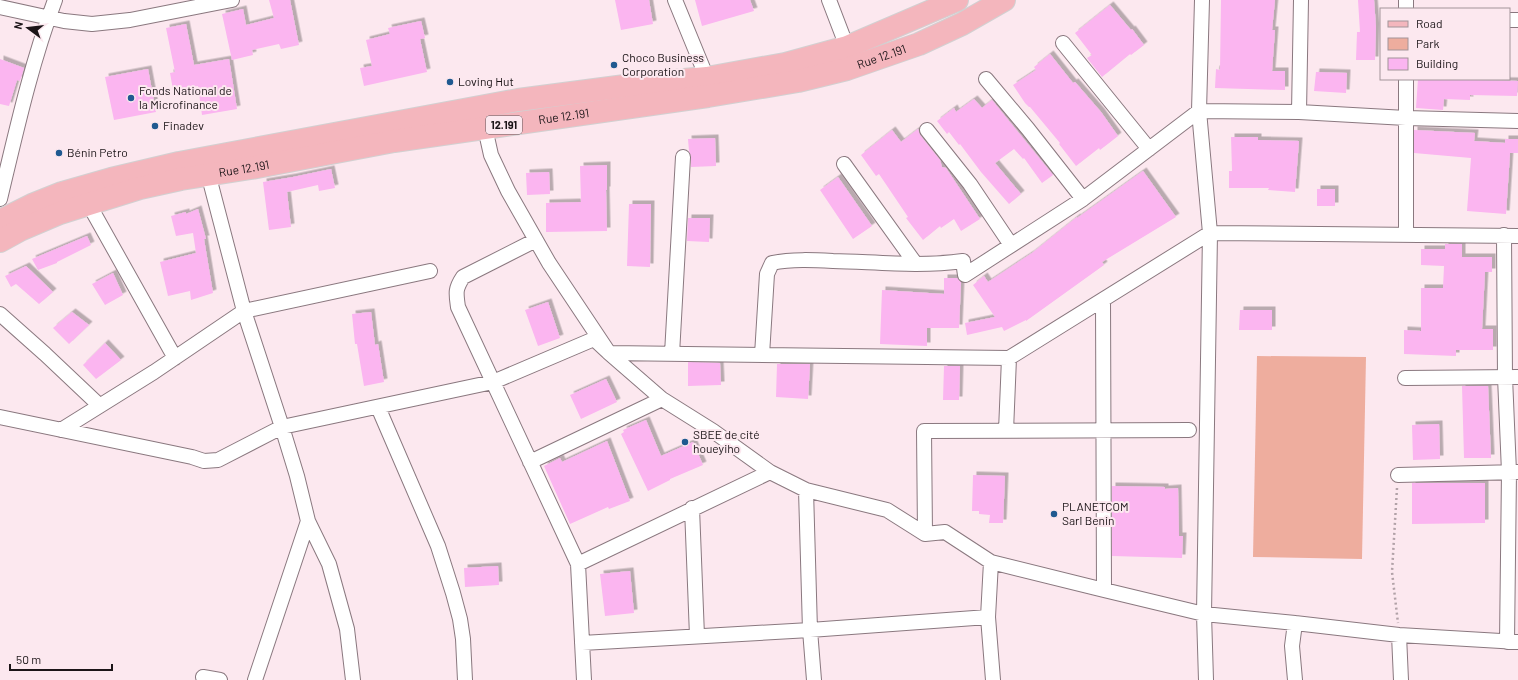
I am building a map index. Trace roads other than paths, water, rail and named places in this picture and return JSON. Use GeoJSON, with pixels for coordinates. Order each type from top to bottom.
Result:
{"type":"FeatureCollection","features":[{"type":"Feature","properties":{"kind":"main road","name":"Rue 12.191"},"geometry":{"type":"LineString","coordinates":[[0,221],[32,205],[62,193],[111,179],[179,163],[518,100],[648,83],[707,78],[785,64],[847,47],[957,0]]}},
{"type":"Feature","properties":{"kind":"main road","name":"Rue 12.191"},"geometry":{"type":"LineString","coordinates":[[0,241],[20,230],[60,213],[140,188],[181,179],[251,168],[394,141],[755,89],[798,81],[847,69],[919,44],[962,24],[1004,0]]}},
{"type":"Feature","properties":{"kind":"street"},"geometry":{"type":"LineString","coordinates":[[0,199],[19,118],[48,17],[55,0]]}},
{"type":"Feature","properties":{"kind":"street"},"geometry":{"type":"LineString","coordinates":[[0,7],[64,21],[92,24],[138,18],[232,0]]}},
{"type":"Feature","properties":{"kind":"street"},"geometry":{"type":"LineString","coordinates":[[675,0],[707,78]]}},
{"type":"Feature","properties":{"kind":"street"},"geometry":{"type":"LineString","coordinates":[[829,0],[847,47]]}},
{"type":"Feature","properties":{"kind":"street"},"geometry":{"type":"LineString","coordinates":[[1202,0],[1199,111],[1210,233],[1204,614],[1206,680]]}},
{"type":"Feature","properties":{"kind":"street"},"geometry":{"type":"LineString","coordinates":[[1299,112],[1301,0]]}},
{"type":"Feature","properties":{"kind":"street"},"geometry":{"type":"LineString","coordinates":[[1063,42],[1149,149]]}},
{"type":"Feature","properties":{"kind":"street"},"geometry":{"type":"LineString","coordinates":[[986,79],[1028,129],[1083,199]]}},
{"type":"Feature","properties":{"kind":"street"},"geometry":{"type":"LineString","coordinates":[[1406,80],[1406,234]]}},
{"type":"Feature","properties":{"kind":"street"},"geometry":{"type":"LineString","coordinates":[[762,355],[767,274],[772,263],[784,260],[939,264],[963,261],[965,275],[1083,199],[1199,111],[1299,112],[1406,118],[1518,121]]}},
{"type":"Feature","properties":{"kind":"street"},"geometry":{"type":"LineString","coordinates":[[485,128],[490,155],[508,191],[549,263],[609,353]]}},
{"type":"Feature","properties":{"kind":"street"},"geometry":{"type":"LineString","coordinates":[[927,130],[970,184],[1011,246]]}},
{"type":"Feature","properties":{"kind":"street"},"geometry":{"type":"LineString","coordinates":[[672,354],[683,157]]}},
{"type":"Feature","properties":{"kind":"street"},"geometry":{"type":"LineString","coordinates":[[844,164],[915,263]]}},
{"type":"Feature","properties":{"kind":"street"},"geometry":{"type":"LineString","coordinates":[[0,250],[60,221],[92,210],[210,181],[251,168]]}},
{"type":"Feature","properties":{"kind":"street"},"geometry":{"type":"LineString","coordinates":[[210,181],[244,312],[282,427],[297,476],[308,521],[329,564],[347,629],[353,680]]}},
{"type":"Feature","properties":{"kind":"street"},"geometry":{"type":"LineString","coordinates":[[92,210],[175,358]]}},
{"type":"Feature","properties":{"kind":"street"},"geometry":{"type":"LineString","coordinates":[[609,353],[1009,358],[1210,233],[1518,236]]}},
{"type":"Feature","properties":{"kind":"street"},"geometry":{"type":"LineString","coordinates":[[0,417],[192,457],[204,461],[218,460],[282,427],[492,382],[594,339],[662,399],[713,431],[770,472],[806,490],[887,510],[925,534],[945,532],[991,562],[1204,614],[1295,622],[1399,635],[1512,642],[1514,472],[1512,377],[1504,235]]}},
{"type":"Feature","properties":{"kind":"street"},"geometry":{"type":"LineString","coordinates":[[536,240],[463,277],[457,286],[456,294],[458,307],[578,564],[584,680]]}},
{"type":"Feature","properties":{"kind":"street"},"geometry":{"type":"LineString","coordinates":[[61,430],[154,372],[244,312],[430,271]]}},
{"type":"Feature","properties":{"kind":"street"},"geometry":{"type":"LineString","coordinates":[[1103,300],[1104,590]]}},
{"type":"Feature","properties":{"kind":"street"},"geometry":{"type":"LineString","coordinates":[[0,314],[99,405]]}},
{"type":"Feature","properties":{"kind":"street"},"geometry":{"type":"LineString","coordinates":[[1006,431],[1009,358]]}},
{"type":"Feature","properties":{"kind":"street"},"geometry":{"type":"LineString","coordinates":[[1405,378],[1512,377]]}},
{"type":"Feature","properties":{"kind":"street"},"geometry":{"type":"LineString","coordinates":[[530,462],[662,399]]}},
{"type":"Feature","properties":{"kind":"street"},"geometry":{"type":"LineString","coordinates":[[378,407],[438,546],[451,586],[462,632],[465,680]]}},
{"type":"Feature","properties":{"kind":"street"},"geometry":{"type":"LineString","coordinates":[[925,534],[924,431],[1189,430]]}},
{"type":"Feature","properties":{"kind":"street"},"geometry":{"type":"LineString","coordinates":[[578,564],[692,508],[770,472]]}},
{"type":"Feature","properties":{"kind":"street"},"geometry":{"type":"LineString","coordinates":[[1398,475],[1514,472]]}},
{"type":"Feature","properties":{"kind":"street"},"geometry":{"type":"LineString","coordinates":[[806,490],[810,630],[814,680]]}},
{"type":"Feature","properties":{"kind":"street"},"geometry":{"type":"LineString","coordinates":[[692,508],[697,636]]}},
{"type":"Feature","properties":{"kind":"street"},"geometry":{"type":"LineString","coordinates":[[255,680],[308,521]]}},
{"type":"Feature","properties":{"kind":"street"},"geometry":{"type":"LineString","coordinates":[[991,562],[988,618],[993,680]]}},
{"type":"Feature","properties":{"kind":"street"},"geometry":{"type":"LineString","coordinates":[[582,643],[988,618]]}},
{"type":"Feature","properties":{"kind":"street"},"geometry":{"type":"LineString","coordinates":[[1295,622],[1292,646],[1295,680]]}},
{"type":"Feature","properties":{"kind":"street"},"geometry":{"type":"LineString","coordinates":[[1399,635],[1401,680]]}},
{"type":"Feature","properties":{"kind":"street"},"geometry":{"type":"LineString","coordinates":[[203,676],[220,680]]}},
{"type":"Feature","properties":{"kind":"place","name":"Choco Business Corporation"},"geometry":{"type":"Point","coordinates":[614,65]}},
{"type":"Feature","properties":{"kind":"place","name":"Loving Hut"},"geometry":{"type":"Point","coordinates":[450,82]}},
{"type":"Feature","properties":{"kind":"place","name":"Fonds National de la Microfinance"},"geometry":{"type":"Point","coordinates":[131,98]}},
{"type":"Feature","properties":{"kind":"place","name":"Finadev"},"geometry":{"type":"Point","coordinates":[155,126]}},
{"type":"Feature","properties":{"kind":"place","name":"Bénin Petro"},"geometry":{"type":"Point","coordinates":[59,153]}},
{"type":"Feature","properties":{"kind":"place","name":"SBEE de cité houeyiho"},"geometry":{"type":"Point","coordinates":[685,442]}},
{"type":"Feature","properties":{"kind":"place","name":"PLANETCOM Sarl Benin"},"geometry":{"type":"Point","coordinates":[1054,514]}}]}
